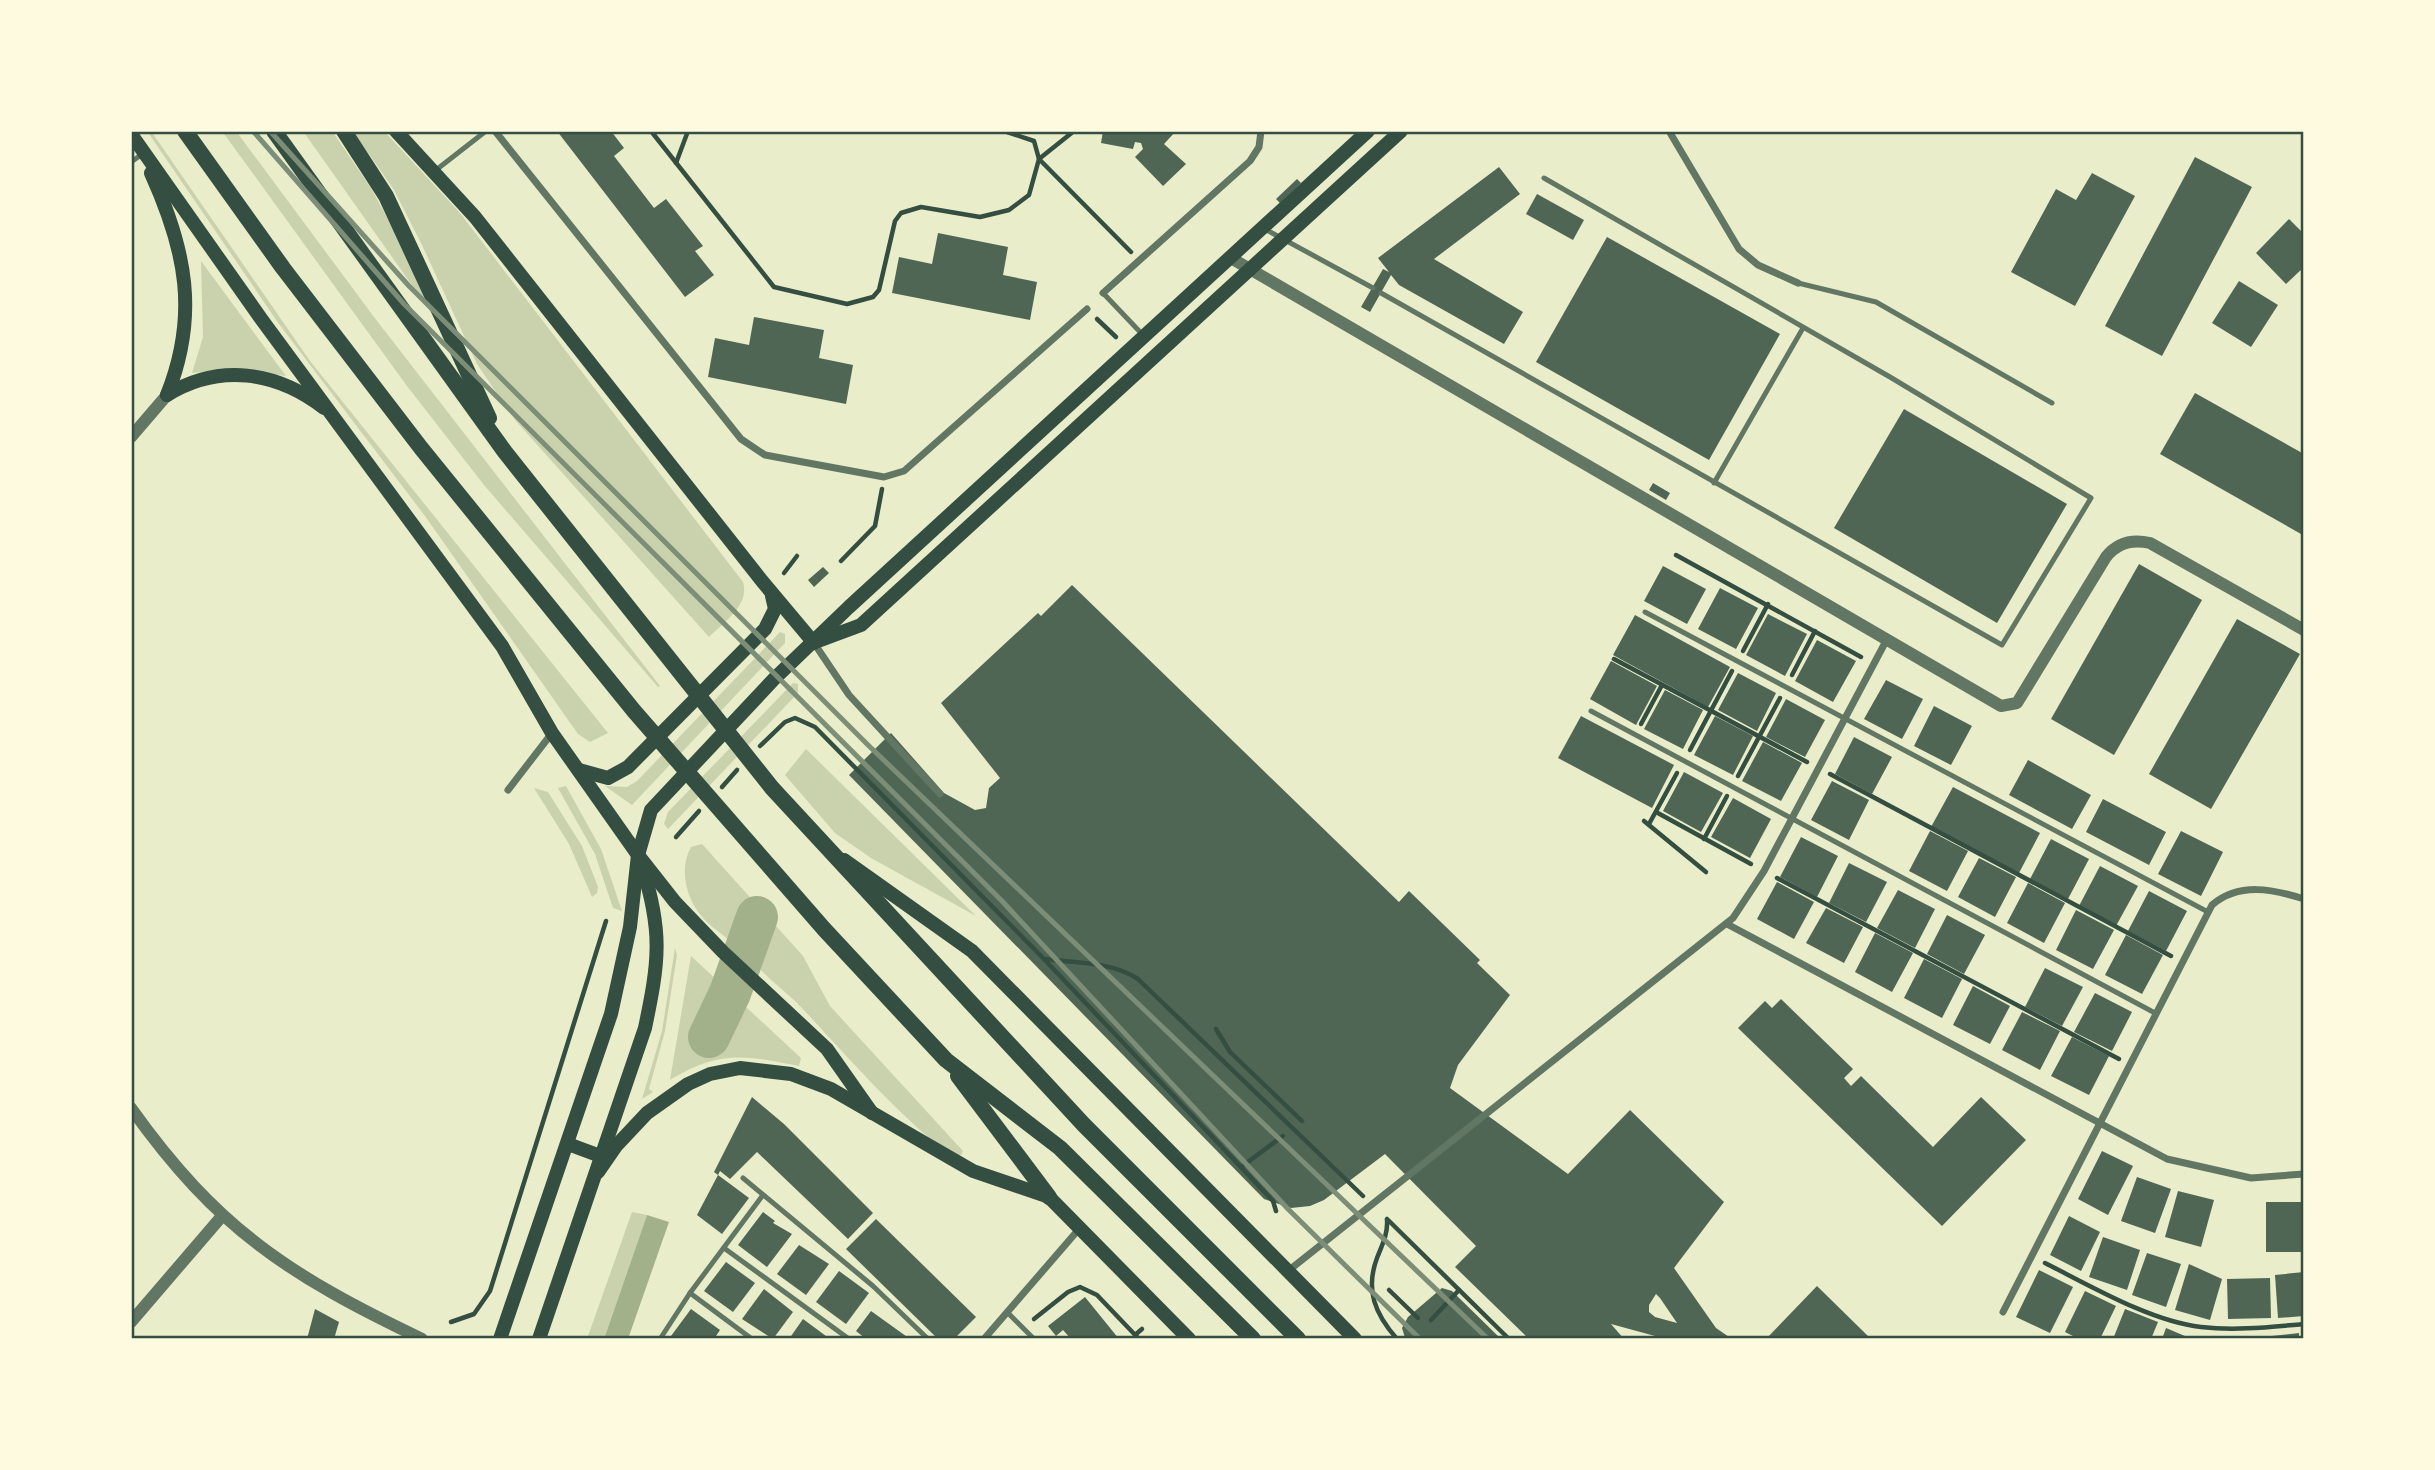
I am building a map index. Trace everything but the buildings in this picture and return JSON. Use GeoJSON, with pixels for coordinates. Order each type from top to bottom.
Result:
{"type":"FeatureCollection","features":[{"type":"Feature","properties":{"kind":"main road"},"geometry":{"type":"LineString","coordinates":[[185,131],[283,268],[421,448],[634,710],[824,929],[946,1060],[1049,1197],[1189,1339]]}},
{"type":"Feature","properties":{"kind":"main road"},"geometry":{"type":"LineString","coordinates":[[274,131],[505,452],[675,670],[772,788],[1084,1125],[1298,1339]]}},
{"type":"Feature","properties":{"kind":"main road"},"geometry":{"type":"LineString","coordinates":[[344,131],[393,208],[505,452]]}},
{"type":"Feature","properties":{"kind":"main road"},"geometry":{"type":"LineString","coordinates":[[396,131],[475,217],[768,589],[814,643]]}},
{"type":"Feature","properties":{"kind":"main road"},"geometry":{"type":"LineString","coordinates":[[500,1339],[514,1290],[568,1144],[620,979],[630,927],[638,855],[651,810],[774,679],[849,607],[1368,131]]}},
{"type":"Feature","properties":{"kind":"main road"},"geometry":{"type":"LineString","coordinates":[[814,643],[861,625],[1401,131]]}},
{"type":"Feature","properties":{"kind":"main road"},"geometry":{"type":"LineString","coordinates":[[132,136],[136,159],[167,210],[185,283],[185,340],[167,395]]}},
{"type":"Feature","properties":{"kind":"main road"},"geometry":{"type":"LineString","coordinates":[[132,136],[262,320],[337,418],[502,646],[552,733],[638,855],[675,902],[723,952],[827,1049],[872,1113]]}},
{"type":"Feature","properties":{"kind":"main road"},"geometry":{"type":"LineString","coordinates":[[167,395],[189,381],[209,376],[264,378],[295,389],[337,418]]}},
{"type":"Feature","properties":{"kind":"main road"},"geometry":{"type":"LineString","coordinates":[[579,769],[608,778],[628,767],[765,629],[775,609],[768,589]]}},
{"type":"Feature","properties":{"kind":"main road"},"geometry":{"type":"LineString","coordinates":[[827,848],[972,951],[1355,1339]]}},
{"type":"Feature","properties":{"kind":"main road"},"geometry":{"type":"LineString","coordinates":[[539,1339],[598,1172],[645,1027],[659,952],[656,916],[638,855]]}},
{"type":"Feature","properties":{"kind":"main road"},"geometry":{"type":"LineString","coordinates":[[946,1060],[1060,1147],[1254,1339]]}},
{"type":"Feature","properties":{"kind":"main road"},"geometry":{"type":"LineString","coordinates":[[598,1172],[616,1146],[658,1103],[688,1084],[726,1070],[754,1068],[791,1074],[831,1089],[973,1171],[1049,1197]]}},
{"type":"Feature","properties":{"kind":"main road"},"geometry":{"type":"LineString","coordinates":[[568,1144],[603,1157]]}},
{"type":"Feature","properties":{"kind":"street"},"geometry":{"type":"LineString","coordinates":[[495,131],[747,445],[765,455],[884,477],[895,475],[912,466],[1087,309]]}},
{"type":"Feature","properties":{"kind":"street"},"geometry":{"type":"LineString","coordinates":[[1104,293],[1250,160],[1259,147],[1261,131]]}},
{"type":"Feature","properties":{"kind":"street"},"geometry":{"type":"LineString","coordinates":[[1668,131],[1739,249],[1758,265],[1798,283]]}},
{"type":"Feature","properties":{"kind":"street"},"geometry":{"type":"LineString","coordinates":[[1231,258],[1992,702],[2010,706],[2017,703],[2106,557],[2121,544],[2140,541],[2304,630]]}},
{"type":"Feature","properties":{"kind":"street"},"geometry":{"type":"LineString","coordinates":[[131,437],[167,395]]}},
{"type":"Feature","properties":{"kind":"street"},"geometry":{"type":"LineString","coordinates":[[1287,1271],[1738,913],[1764,871],[1886,641]]}},
{"type":"Feature","properties":{"kind":"street"},"geometry":{"type":"LineString","coordinates":[[814,643],[849,695],[940,794]]}},
{"type":"Feature","properties":{"kind":"street"},"geometry":{"type":"LineString","coordinates":[[508,790],[552,733]]}},
{"type":"Feature","properties":{"kind":"street"},"geometry":{"type":"LineString","coordinates":[[2003,1312],[2208,912],[2219,899],[2237,891],[2267,890],[2304,899]]}},
{"type":"Feature","properties":{"kind":"street"},"geometry":{"type":"LineString","coordinates":[[1727,924],[2168,1159],[2251,1178],[2304,1174]]}},
{"type":"Feature","properties":{"kind":"street"},"geometry":{"type":"LineString","coordinates":[[131,1108],[179,1172],[222,1216],[268,1254],[306,1279],[422,1339]]}},
{"type":"Feature","properties":{"kind":"street"},"geometry":{"type":"LineString","coordinates":[[131,1322],[222,1216]]}},
{"type":"Feature","properties":{"kind":"street"},"geometry":{"type":"LineString","coordinates":[[984,1339],[1079,1229]]}},
{"type":"Feature","properties":{"kind":"lane"},"geometry":{"type":"LineString","coordinates":[[433,172],[486,131]]}},
{"type":"Feature","properties":{"kind":"lane"},"geometry":{"type":"LineString","coordinates":[[1381,293],[2002,645],[2091,498],[1544,178]]}},
{"type":"Feature","properties":{"kind":"lane"},"geometry":{"type":"LineString","coordinates":[[1263,228],[1373,288]]}},
{"type":"Feature","properties":{"kind":"lane"},"geometry":{"type":"LineString","coordinates":[[1798,283],[1876,302],[2052,403]]}},
{"type":"Feature","properties":{"kind":"lane"},"geometry":{"type":"LineString","coordinates":[[1104,293],[1144,337]]}},
{"type":"Feature","properties":{"kind":"lane"},"geometry":{"type":"LineString","coordinates":[[1714,483],[1803,328]]}},
{"type":"Feature","properties":{"kind":"lane"},"geometry":{"type":"LineString","coordinates":[[1645,612],[2208,912]]}},
{"type":"Feature","properties":{"kind":"lane"},"geometry":{"type":"LineString","coordinates":[[1591,711],[2155,1013]]}},
{"type":"Feature","properties":{"kind":"lane"},"geometry":{"type":"LineString","coordinates":[[743,1178],[873,1286],[928,1339]]}},
{"type":"Feature","properties":{"kind":"lane"},"geometry":{"type":"LineString","coordinates":[[660,1339],[690,1293],[763,1195]]}},
{"type":"Feature","properties":{"kind":"lane"},"geometry":{"type":"LineString","coordinates":[[724,1248],[849,1339]]}},
{"type":"Feature","properties":{"kind":"lane"},"geometry":{"type":"LineString","coordinates":[[690,1293],[752,1339]]}},
{"type":"Feature","properties":{"kind":"lane"},"geometry":{"type":"LineString","coordinates":[[1007,1312],[1034,1339]]}},
{"type":"Feature","properties":{"kind":"path"},"geometry":{"type":"LineString","coordinates":[[651,131],[774,287],[847,304],[873,298],[879,290],[895,221],[901,213],[920,208],[980,217],[1009,210],[1029,195],[1039,159],[1074,131]]}},
{"type":"Feature","properties":{"kind":"path"},"geometry":{"type":"LineString","coordinates":[[676,163],[688,131]]}},
{"type":"Feature","properties":{"kind":"path"},"geometry":{"type":"LineString","coordinates":[[1004,131],[1031,138],[1039,159],[1139,261]]}},
{"type":"Feature","properties":{"kind":"path"},"geometry":{"type":"LineString","coordinates":[[1087,309],[1122,343]]}},
{"type":"Feature","properties":{"kind":"path"},"geometry":{"type":"LineString","coordinates":[[841,561],[875,526],[884,477]]}},
{"type":"Feature","properties":{"kind":"path"},"geometry":{"type":"LineString","coordinates":[[1676,555],[1874,664]]}},
{"type":"Feature","properties":{"kind":"path"},"geometry":{"type":"LineString","coordinates":[[784,573],[797,556]]}},
{"type":"Feature","properties":{"kind":"path"},"geometry":{"type":"LineString","coordinates":[[1706,872],[1647,823],[1656,812],[1768,604]]}},
{"type":"Feature","properties":{"kind":"path"},"geometry":{"type":"LineString","coordinates":[[1704,839],[1815,631]]}},
{"type":"Feature","properties":{"kind":"path"},"geometry":{"type":"LineString","coordinates":[[1614,659],[2181,961]]}},
{"type":"Feature","properties":{"kind":"path"},"geometry":{"type":"LineString","coordinates":[[1636,735],[1662,685]]}},
{"type":"Feature","properties":{"kind":"path"},"geometry":{"type":"LineString","coordinates":[[815,727],[1044,959],[1276,1204],[1276,1211]]}},
{"type":"Feature","properties":{"kind":"path"},"geometry":{"type":"LineString","coordinates":[[1656,812],[2129,1064]]}},
{"type":"Feature","properties":{"kind":"path"},"geometry":{"type":"LineString","coordinates":[[451,1322],[474,1314],[490,1291],[606,921]]}},
{"type":"Feature","properties":{"kind":"path"},"geometry":{"type":"LineString","coordinates":[[1044,959],[1117,968],[1138,979],[1366,1199]]}},
{"type":"Feature","properties":{"kind":"path"},"geometry":{"type":"LineString","coordinates":[[1216,1029],[1230,1052],[1302,1121]]}},
{"type":"Feature","properties":{"kind":"path"},"geometry":{"type":"LineString","coordinates":[[1241,1167],[1283,1136]]}},
{"type":"Feature","properties":{"kind":"path"},"geometry":{"type":"LineString","coordinates":[[1397,1339],[1376,1311],[1372,1298],[1371,1279],[1387,1234],[1387,1219],[1509,1339]]}},
{"type":"Feature","properties":{"kind":"path"},"geometry":{"type":"LineString","coordinates":[[2032,1255],[2101,1291],[2171,1320],[2199,1327],[2245,1328],[2304,1324]]}},
{"type":"Feature","properties":{"kind":"path"},"geometry":{"type":"LineString","coordinates":[[1023,1328],[1068,1292],[1080,1287],[1097,1295],[1137,1337],[1142,1329]]}},
{"type":"Feature","properties":{"kind":"path"},"geometry":{"type":"LineString","coordinates":[[1389,1290],[1418,1318]]}},
{"type":"Feature","properties":{"kind":"path"},"geometry":{"type":"LineString","coordinates":[[1431,1320],[1459,1290]]}},
{"type":"Feature","properties":{"kind":"shaded area"},"geometry":{"type":"Polygon","coordinates":[[[147,131],[151,131],[310,361],[608,733],[590,742],[578,734],[425,516],[279,324],[147,131]]]}},
{"type":"Feature","properties":{"kind":"shaded area"},"geometry":{"type":"Polygon","coordinates":[[[222,131],[236,131],[374,317],[660,686],[658,687],[484,485],[407,386],[222,131]]]}},
{"type":"Feature","properties":{"kind":"shaded area"},"geometry":{"type":"Polygon","coordinates":[[[303,131],[332,131],[371,188],[395,232],[433,315],[303,131]]]}},
{"type":"Feature","properties":{"kind":"shaded area"},"geometry":{"type":"Polygon","coordinates":[[[353,131],[384,131],[460,213],[743,582],[743,598],[739,606],[709,637],[515,420],[477,364],[394,190],[353,131]]]}},
{"type":"Feature","properties":{"kind":"shaded area"},"geometry":{"type":"Polygon","coordinates":[[[201,261],[286,376],[233,369],[192,373],[203,337],[201,261]]]}},
{"type":"Feature","properties":{"kind":"shaded area"},"geometry":{"type":"Polygon","coordinates":[[[780,632],[785,634],[785,643],[632,805],[605,786],[627,787],[637,781],[780,632]]]}},
{"type":"Feature","properties":{"kind":"shaded area"},"geometry":{"type":"Polygon","coordinates":[[[793,683],[798,684],[798,693],[668,829],[664,824],[668,812],[793,683]]]}},
{"type":"Feature","properties":{"kind":"shaded area"},"geometry":{"type":"Polygon","coordinates":[[[806,749],[976,916],[871,858],[835,833],[785,775],[806,749]]]}},
{"type":"Feature","properties":{"kind":"shaded area"},"geometry":{"type":"Polygon","coordinates":[[[566,786],[601,849],[622,911],[613,908],[595,854],[558,788],[566,786]]]}},
{"type":"Feature","properties":{"kind":"shaded area"},"geometry":{"type":"Polygon","coordinates":[[[534,788],[548,792],[582,846],[598,887],[597,893],[592,897],[569,844],[534,788]]]}},
{"type":"Feature","properties":{"kind":"shaded area"},"geometry":{"type":"Polygon","coordinates":[[[702,844],[803,956],[830,1006],[963,1151],[961,1155],[947,1150],[927,1136],[903,1114],[794,1000],[758,967],[767,932],[746,908],[734,945],[698,912],[686,885],[685,865],[691,847],[702,844]]]}},
{"type":"Feature","properties":{"kind":"shaded area"},"geometry":{"type":"Polygon","coordinates":[[[746,907],[767,931],[743,1007],[727,1041],[697,1031],[734,945],[746,907]]]}},
{"type":"Feature","properties":{"kind":"shaded area"},"geometry":{"type":"Polygon","coordinates":[[[675,948],[677,955],[665,1031],[649,1089],[653,1092],[642,1099],[662,1031],[675,948]]]}},
{"type":"Feature","properties":{"kind":"shaded area"},"geometry":{"type":"Polygon","coordinates":[[[691,956],[801,1058],[799,1066],[763,1059],[718,1059],[687,1070],[670,1080],[691,956]]]}},
{"type":"Feature","properties":{"kind":"shaded area"},"geometry":{"type":"Polygon","coordinates":[[[632,1212],[647,1215],[604,1339],[587,1339],[632,1212]]]}},
{"type":"Feature","properties":{"kind":"shaded area"},"geometry":{"type":"Polygon","coordinates":[[[647,1215],[669,1222],[628,1339],[604,1339],[647,1215]]]}},
{"type":"Feature","properties":{"kind":"pier"},"geometry":{"type":"Polygon","coordinates":[[[731,942],[761,970],[746,1009],[716,979],[731,942]]]}},
{"type":"Feature","properties":{"kind":"waterway"},"geometry":{"type":"LineString","coordinates":[[709,1037],[730,993],[757,917]]}},
{"type":"Feature","properties":{"kind":"railway"},"geometry":{"type":"LineString","coordinates":[[253,131],[404,304],[1002,901],[1288,1209],[1420,1339]]}},
{"type":"Feature","properties":{"kind":"railway"},"geometry":{"type":"LineString","coordinates":[[270,131],[409,286],[868,745],[1488,1339]]}}]}
